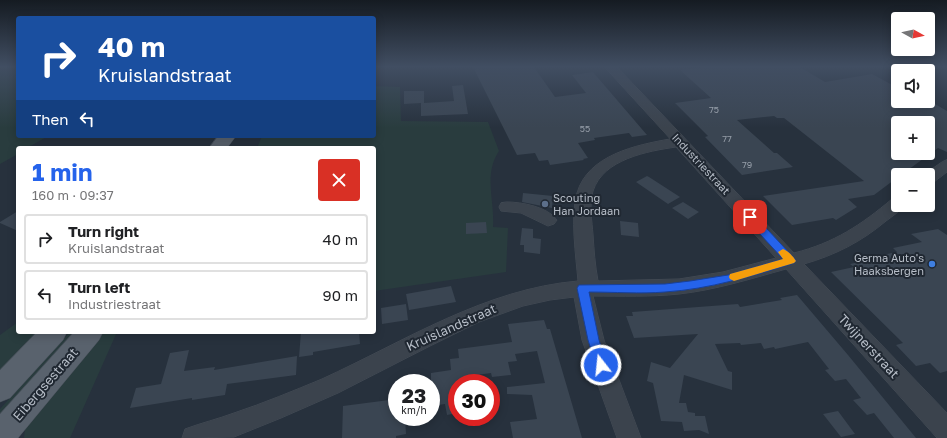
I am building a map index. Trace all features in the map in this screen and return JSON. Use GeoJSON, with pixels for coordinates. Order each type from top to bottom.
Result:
{"type":"FeatureCollection","features":[{"type":"Feature","properties":{"kind":"main road"},"geometry":{"type":"LineString","coordinates":[[0,389],[52,334]]}},
{"type":"Feature","properties":{"kind":"main road","name":"Eibergsestraat"},"geometry":{"type":"LineString","coordinates":[[0,436],[88,334]]}},
{"type":"Feature","properties":{"kind":"street","name":"Industriestraat"},"geometry":{"type":"LineString","coordinates":[[630,87],[791,261]]}},
{"type":"Feature","properties":{"kind":"street"},"geometry":{"type":"LineString","coordinates":[[630,438],[601,365],[594,340],[586,287],[583,221],[584,200],[587,187],[595,174],[608,163],[641,150],[680,142]]}},
{"type":"Feature","properties":{"kind":"street"},"geometry":{"type":"LineString","coordinates":[[935,173],[947,164]]}},
{"type":"Feature","properties":{"kind":"street"},"geometry":{"type":"LineString","coordinates":[[507,207],[524,208],[548,220]]}},
{"type":"Feature","properties":{"kind":"street","name":"Kruislandstraat"},"geometry":{"type":"LineString","coordinates":[[194,438],[236,426],[294,402],[349,377],[432,333],[479,312],[516,300],[551,292],[586,287],[665,288],[728,278],[791,261],[836,246],[877,221],[891,209]]}},
{"type":"Feature","properties":{"kind":"street","name":"Twijnerstraat"},"geometry":{"type":"LineString","coordinates":[[791,261],[947,431]]}},
{"type":"Feature","properties":{"kind":"shaded area"},"geometry":{"type":"Polygon","coordinates":[[[0,87],[16,87],[16,138],[44,138],[30,146],[16,146],[16,155],[0,164],[0,87]]]}},
{"type":"Feature","properties":{"kind":"shaded area"},"geometry":{"type":"Polygon","coordinates":[[[376,87],[400,87],[401,121],[488,122],[499,151],[494,160],[491,179],[493,227],[508,228],[506,272],[376,291],[376,146],[258,146],[261,138],[376,138],[376,87]]]}},
{"type":"Feature","properties":{"kind":"shaded area"},"geometry":{"type":"Polygon","coordinates":[[[16,323],[16,334],[44,334],[0,380],[0,335],[16,323]]]}},
{"type":"Feature","properties":{"kind":"shaded area"},"geometry":{"type":"Polygon","coordinates":[[[68,334],[78,334],[0,426],[0,409],[68,334]]]}},
{"type":"Feature","properties":{"kind":"shaded area"},"geometry":{"type":"Polygon","coordinates":[[[97,334],[116,334],[70,438],[24,438],[26,420],[97,334]]]}},
{"type":"Feature","properties":{"kind":"building"},"geometry":{"type":"Polygon","coordinates":[[[452,87],[463,87],[468,114],[421,116],[421,103],[404,104],[404,91],[424,91],[424,103],[454,101],[452,87]]]}},
{"type":"Feature","properties":{"kind":"building"},"geometry":{"type":"Polygon","coordinates":[[[483,87],[548,87],[555,97],[586,93],[582,87],[606,87],[647,135],[632,137],[629,133],[594,138],[595,140],[578,143],[588,158],[583,159],[584,160],[550,165],[548,160],[539,161],[535,153],[517,155],[483,87]]]}},
{"type":"Feature","properties":{"kind":"building"},"geometry":{"type":"Polygon","coordinates":[[[699,87],[891,87],[891,108],[935,108],[935,104],[947,111],[947,152],[938,148],[935,150],[935,116],[891,116],[891,160],[922,160],[911,168],[891,168],[891,182],[874,195],[848,199],[857,207],[836,220],[833,218],[792,225],[763,196],[864,181],[784,118],[777,118],[774,116],[737,120],[774,153],[777,153],[793,167],[742,175],[705,137],[708,136],[675,103],[711,98],[699,87]]]}},
{"type":"Feature","properties":{"kind":"building"},"geometry":{"type":"Polygon","coordinates":[[[647,176],[680,197],[668,204],[636,182],[647,176]]]}},
{"type":"Feature","properties":{"kind":"building"},"geometry":{"type":"Polygon","coordinates":[[[523,193],[553,196],[552,208],[522,202],[523,193]]]}},
{"type":"Feature","properties":{"kind":"building"},"geometry":{"type":"Polygon","coordinates":[[[683,202],[699,212],[688,219],[672,208],[683,202]]]}},
{"type":"Feature","properties":{"kind":"building"},"geometry":{"type":"Polygon","coordinates":[[[16,212],[16,230],[0,222],[16,212]]]}},
{"type":"Feature","properties":{"kind":"building"},"geometry":{"type":"Polygon","coordinates":[[[620,221],[638,223],[639,237],[621,235],[620,221]]]}},
{"type":"Feature","properties":{"kind":"building"},"geometry":{"type":"Polygon","coordinates":[[[486,222],[487,233],[466,234],[466,223],[486,222]]]}},
{"type":"Feature","properties":{"kind":"building"},"geometry":{"type":"Polygon","coordinates":[[[522,228],[533,229],[533,238],[541,239],[540,254],[524,252],[524,245],[520,245],[522,228]]]}},
{"type":"Feature","properties":{"kind":"building"},"geometry":{"type":"Polygon","coordinates":[[[938,229],[947,235],[947,371],[940,373],[930,363],[916,366],[896,345],[903,343],[831,272],[854,267],[850,264],[874,259],[872,257],[897,252],[893,248],[922,242],[911,234],[938,229]]]}},
{"type":"Feature","properties":{"kind":"building"},"geometry":{"type":"Polygon","coordinates":[[[451,286],[456,302],[409,310],[406,294],[451,286]]]}},
{"type":"Feature","properties":{"kind":"building"},"geometry":{"type":"Polygon","coordinates":[[[797,295],[916,438],[894,438],[874,413],[867,415],[853,400],[861,398],[846,379],[835,381],[825,370],[829,369],[808,342],[775,349],[774,347],[764,349],[761,343],[741,345],[740,343],[715,344],[728,371],[732,372],[732,390],[684,375],[679,403],[686,403],[688,412],[695,413],[695,416],[705,416],[709,434],[699,430],[684,431],[682,422],[661,421],[653,383],[647,381],[651,362],[670,368],[698,334],[634,338],[626,316],[633,316],[632,312],[738,304],[740,307],[782,300],[780,298],[797,295]]]}},
{"type":"Feature","properties":{"kind":"building"},"geometry":{"type":"Polygon","coordinates":[[[406,304],[408,320],[382,324],[381,308],[406,304]]]}},
{"type":"Feature","properties":{"kind":"building"},"geometry":{"type":"Polygon","coordinates":[[[544,320],[547,329],[550,329],[582,438],[513,438],[510,422],[537,419],[532,395],[507,394],[507,387],[545,383],[537,351],[515,354],[517,361],[508,362],[511,375],[500,376],[500,374],[491,373],[448,374],[448,415],[445,404],[440,405],[440,374],[431,373],[451,370],[450,359],[459,358],[458,349],[512,342],[508,324],[544,320]]]}},
{"type":"Feature","properties":{"kind":"building"},"geometry":{"type":"Polygon","coordinates":[[[301,334],[359,334],[360,344],[313,352],[313,355],[299,357],[301,334]]]}},
{"type":"Feature","properties":{"kind":"building"},"geometry":{"type":"Polygon","coordinates":[[[189,350],[184,371],[215,367],[214,370],[297,356],[296,375],[227,384],[225,395],[192,400],[192,398],[130,408],[136,388],[161,384],[170,353],[189,350]]]}},
{"type":"Feature","properties":{"kind":"building"},"geometry":{"type":"Polygon","coordinates":[[[388,400],[388,426],[406,426],[406,434],[396,436],[396,438],[342,438],[343,406],[388,400]]]}},
{"type":"Feature","properties":{"kind":"building"},"geometry":{"type":"Polygon","coordinates":[[[838,411],[855,434],[841,437],[823,414],[838,411]]]}},
{"type":"Feature","properties":{"kind":"slow traffic"},"geometry":{"type":"LineString","coordinates":[[734,277],[791,261],[783,252]]}},
{"type":"Feature","properties":{"kind":"place","name":"Scouting Han Jordaan"},"geometry":{"type":"Point","coordinates":[545,204]}},
{"type":"Feature","properties":{"kind":"place","name":"Germa Auto's Haaksbergen"},"geometry":{"type":"Point","coordinates":[932,264]}},
{"type":"Feature","properties":{"kind":"route"},"geometry":{"type":"LineString","coordinates":[[601,365],[582,288],[665,288],[690,285],[728,278],[791,261],[750,217]]}}]}
